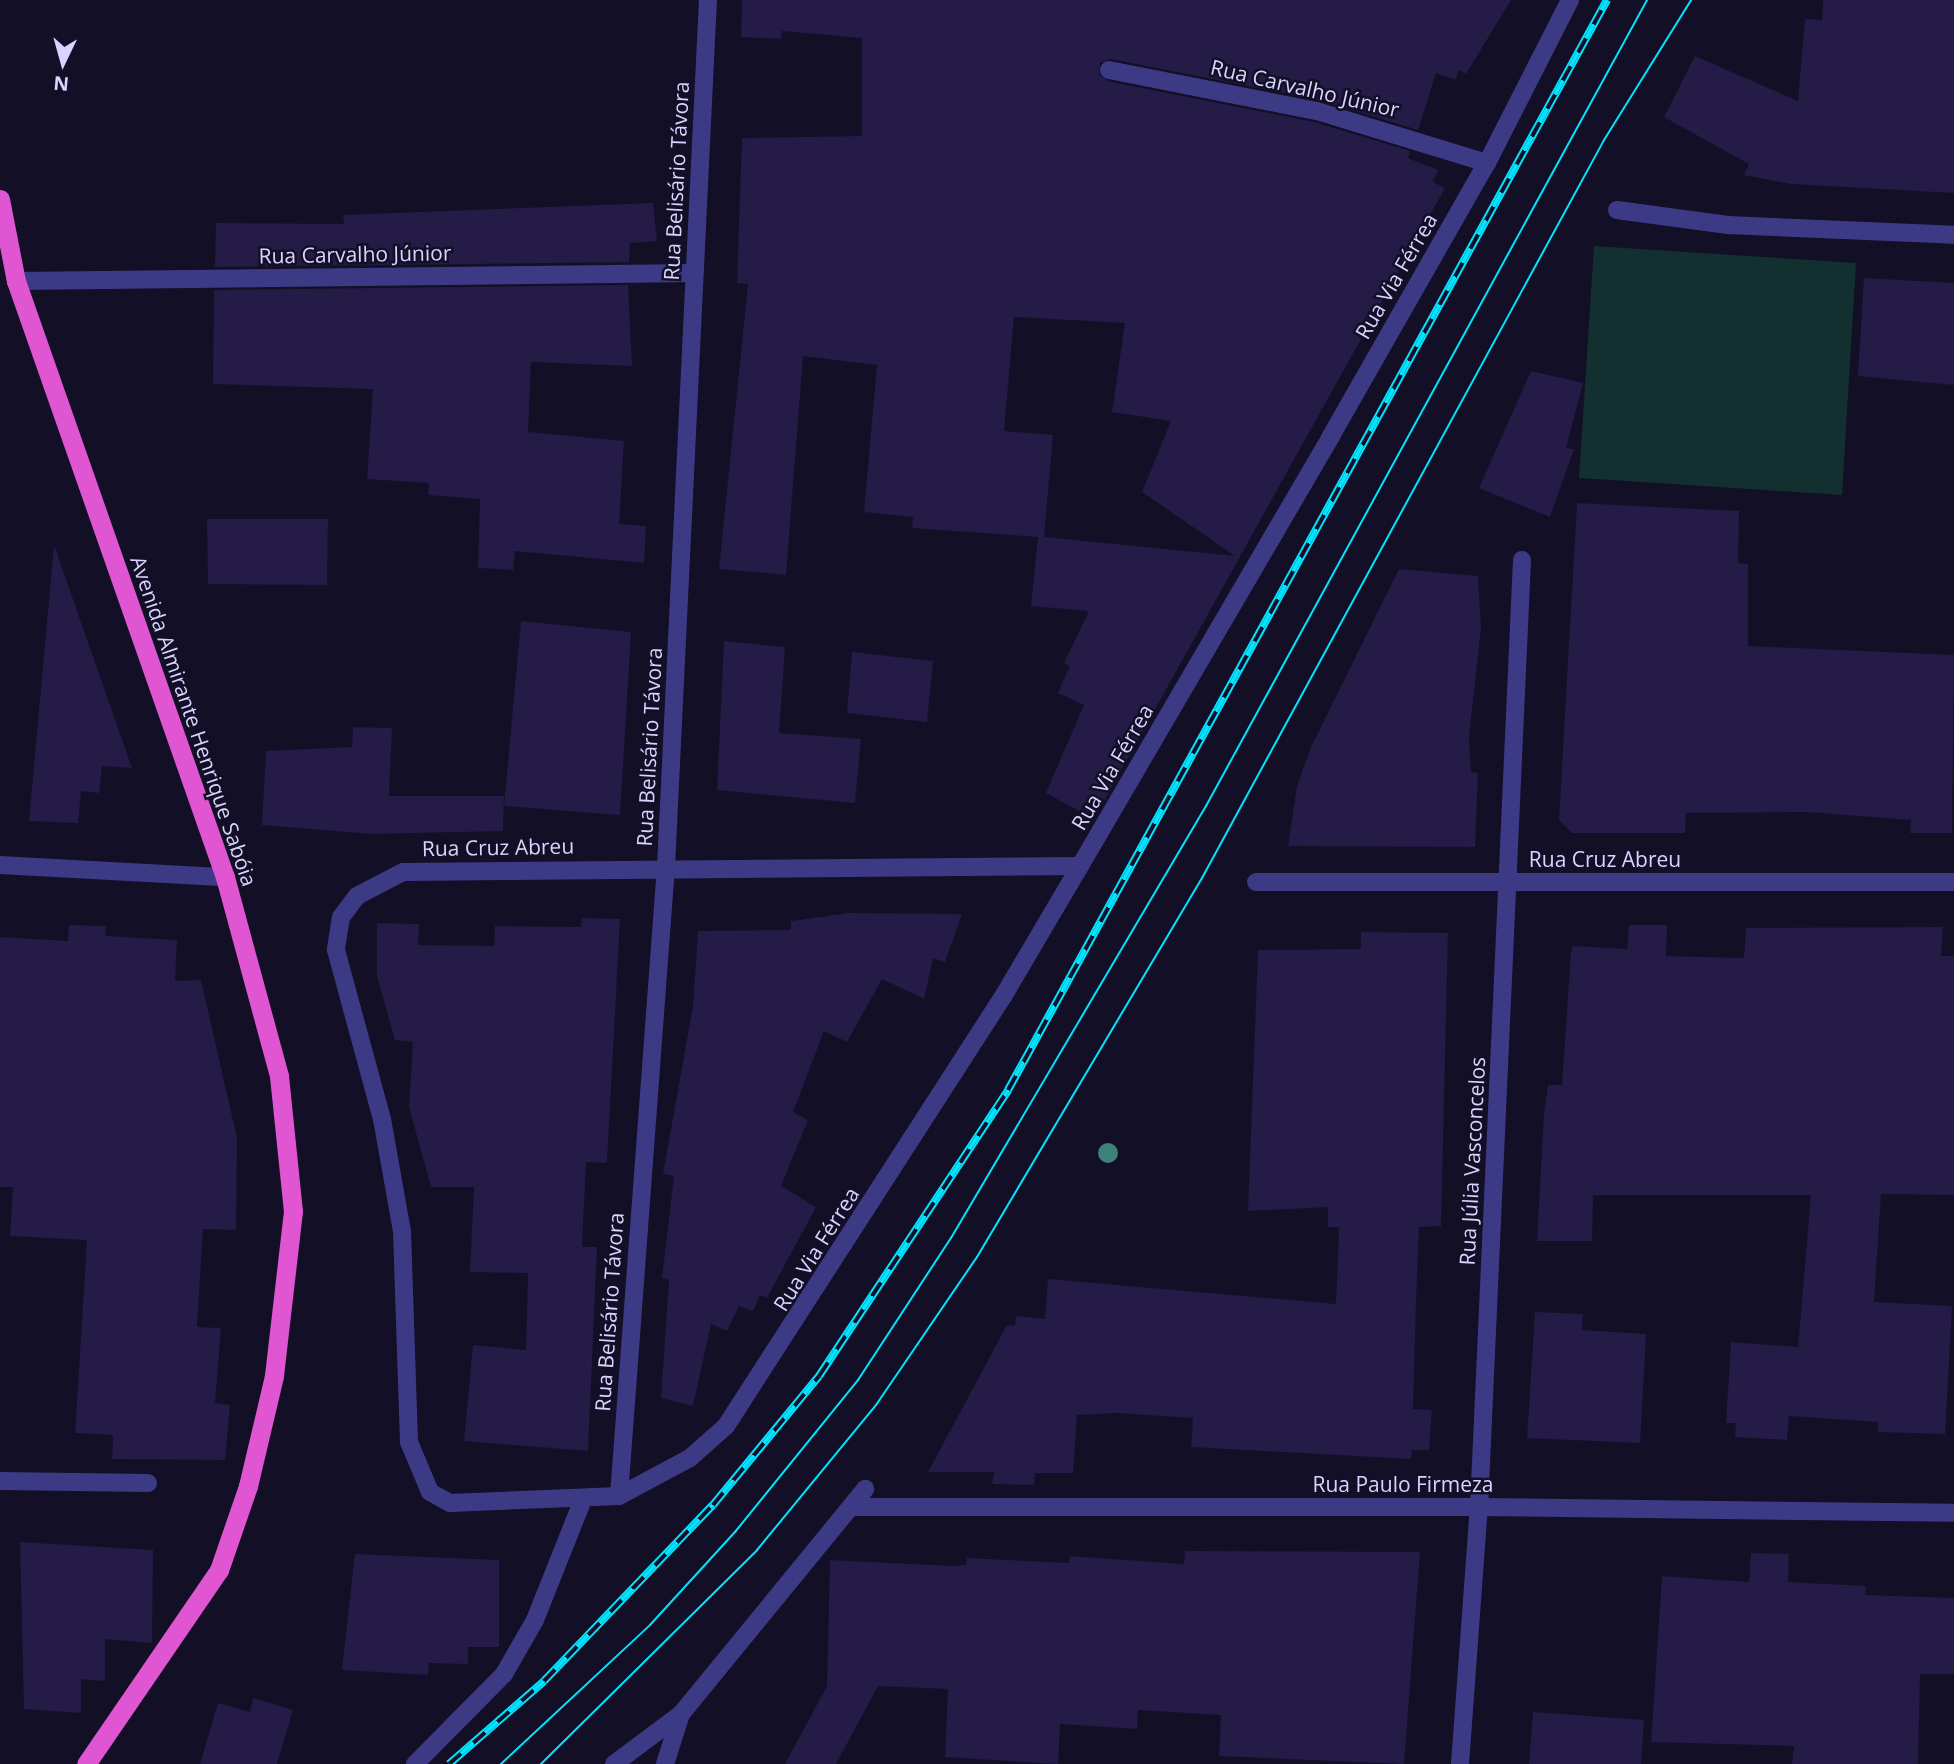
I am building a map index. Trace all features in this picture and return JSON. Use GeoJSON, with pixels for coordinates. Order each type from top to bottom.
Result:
{"type":"FeatureCollection","features":[{"type":"Feature","properties":{"kind":"highway","name":"Avenida Almirante Henrique Sabóia"},"geometry":{"type":"LineString","coordinates":[[0,199],[16,281],[225,877],[279,1076],[293,1211],[274,1376],[248,1486],[219,1570],[86,1764]]}},
{"type":"Feature","properties":{"kind":"street","name":"Rua Belisário Távora"},"geometry":{"type":"LineString","coordinates":[[619,1496],[666,867],[708,0]]}},
{"type":"Feature","properties":{"kind":"street","name":"Rua Via Férrea"},"geometry":{"type":"LineString","coordinates":[[619,1496],[690,1458],[753,1390],[1080,866],[1487,163],[1570,0]]}},
{"type":"Feature","properties":{"kind":"street","name":"Rua Carvalho Júnior"},"geometry":{"type":"LineString","coordinates":[[1109,70],[1317,111],[1487,163]]}},
{"type":"Feature","properties":{"kind":"street"},"geometry":{"type":"LineString","coordinates":[[1617,210],[1728,225],[1954,235]]}},
{"type":"Feature","properties":{"kind":"street","name":"Rua Carvalho Júnior"},"geometry":{"type":"LineString","coordinates":[[16,281],[694,273]]}},
{"type":"Feature","properties":{"kind":"street","name":"Rua Júlia Vasconcelos"},"geometry":{"type":"LineString","coordinates":[[1460,1764],[1479,1507],[1522,560]]}},
{"type":"Feature","properties":{"kind":"street"},"geometry":{"type":"LineString","coordinates":[[0,865],[225,877]]}},
{"type":"Feature","properties":{"kind":"street","name":"Rua Cruz Abreu"},"geometry":{"type":"LineString","coordinates":[[582,1502],[450,1503],[430,1492],[417,1473],[409,1443],[402,1231],[383,1119],[336,950],[341,917],[357,896],[403,872],[666,867],[1080,866]]}},
{"type":"Feature","properties":{"kind":"street","name":"Rua Cruz Abreu"},"geometry":{"type":"LineString","coordinates":[[1256,881],[1954,882]]}},
{"type":"Feature","properties":{"kind":"street"},"geometry":{"type":"LineString","coordinates":[[0,1481],[148,1483]]}},
{"type":"Feature","properties":{"kind":"street"},"geometry":{"type":"LineString","coordinates":[[614,1764],[681,1714],[865,1489]]}},
{"type":"Feature","properties":{"kind":"street"},"geometry":{"type":"LineString","coordinates":[[415,1764],[504,1674],[536,1620],[582,1502],[619,1496]]}},
{"type":"Feature","properties":{"kind":"street","name":"Rua Paulo Firmeza"},"geometry":{"type":"LineString","coordinates":[[852,1507],[1479,1507],[1954,1513]]}},
{"type":"Feature","properties":{"kind":"street"},"geometry":{"type":"LineString","coordinates":[[665,1764],[681,1714]]}},
{"type":"Feature","properties":{"kind":"green space"},"geometry":{"type":"Polygon","coordinates":[[[1594,246],[1856,263],[1842,495],[1579,478],[1594,246]]]}},
{"type":"Feature","properties":{"kind":"building"},"geometry":{"type":"Polygon","coordinates":[[[742,0],[1511,0],[1466,74],[1459,70],[1455,80],[1436,73],[1418,130],[1319,100],[1111,59],[1100,63],[1099,74],[1107,81],[1314,122],[1410,151],[1408,158],[1438,170],[1433,182],[1445,188],[1094,819],[1046,793],[1084,705],[1058,693],[1070,666],[1064,663],[1089,611],[1031,606],[1038,537],[912,528],[913,517],[864,512],[877,365],[803,356],[786,575],[719,569],[748,284],[737,283],[742,138],[862,136],[862,38],[782,31],[781,39],[741,37],[742,0]],[[1014,317],[1004,431],[1053,435],[1044,537],[1235,556],[1142,492],[1171,421],[1112,412],[1125,323],[1014,317]]]}},
{"type":"Feature","properties":{"kind":"building"},"geometry":{"type":"Polygon","coordinates":[[[1823,0],[1954,0],[1954,193],[1791,184],[1744,175],[1749,164],[1664,117],[1695,56],[1798,101],[1805,19],[1822,20],[1823,0]]]}},
{"type":"Feature","properties":{"kind":"building"},"geometry":{"type":"Polygon","coordinates":[[[653,203],[657,241],[630,243],[629,262],[215,267],[216,223],[344,224],[343,215],[653,203]]]}},
{"type":"Feature","properties":{"kind":"building"},"geometry":{"type":"Polygon","coordinates":[[[1864,278],[1954,283],[1954,385],[1858,376],[1864,278]]]}},
{"type":"Feature","properties":{"kind":"building"},"geometry":{"type":"Polygon","coordinates":[[[628,285],[632,366],[531,362],[528,432],[624,441],[619,524],[646,526],[644,563],[515,551],[513,570],[478,568],[480,499],[428,495],[429,483],[367,479],[373,389],[213,384],[214,290],[628,285]]]}},
{"type":"Feature","properties":{"kind":"building"},"geometry":{"type":"Polygon","coordinates":[[[1531,371],[1583,383],[1566,448],[1574,449],[1550,517],[1479,488],[1531,371]]]}},
{"type":"Feature","properties":{"kind":"building"},"geometry":{"type":"Polygon","coordinates":[[[1577,503],[1739,511],[1738,563],[1748,564],[1748,646],[1954,655],[1952,833],[1910,833],[1911,820],[1807,812],[1686,813],[1685,833],[1572,833],[1559,820],[1577,503]]]}},
{"type":"Feature","properties":{"kind":"building"},"geometry":{"type":"Polygon","coordinates":[[[207,519],[328,519],[327,585],[208,584],[207,519]]]}},
{"type":"Feature","properties":{"kind":"building"},"geometry":{"type":"Polygon","coordinates":[[[54,545],[132,768],[102,766],[99,793],[81,791],[78,823],[29,821],[54,545]]]}},
{"type":"Feature","properties":{"kind":"building"},"geometry":{"type":"Polygon","coordinates":[[[1399,569],[1478,576],[1481,629],[1469,737],[1471,772],[1478,773],[1475,847],[1288,846],[1297,786],[1311,747],[1399,569]]]}},
{"type":"Feature","properties":{"kind":"building"},"geometry":{"type":"Polygon","coordinates":[[[521,621],[631,632],[620,815],[504,806],[521,621]]]}},
{"type":"Feature","properties":{"kind":"building"},"geometry":{"type":"Polygon","coordinates":[[[724,641],[785,647],[779,733],[861,739],[855,803],[717,790],[724,641]]]}},
{"type":"Feature","properties":{"kind":"building"},"geometry":{"type":"Polygon","coordinates":[[[852,652],[933,661],[927,722],[847,713],[852,652]]]}},
{"type":"Feature","properties":{"kind":"building"},"geometry":{"type":"Polygon","coordinates":[[[353,727],[392,728],[389,796],[504,796],[503,831],[371,834],[262,825],[266,751],[352,747],[353,727]]]}},
{"type":"Feature","properties":{"kind":"building"},"geometry":{"type":"Polygon","coordinates":[[[849,913],[962,914],[945,962],[933,958],[924,999],[882,979],[847,1042],[824,1031],[793,1112],[808,1120],[781,1186],[816,1207],[767,1298],[760,1295],[753,1311],[739,1306],[727,1331],[711,1324],[693,1406],[661,1398],[669,1280],[662,1278],[674,1176],[663,1174],[693,1006],[698,931],[791,930],[791,921],[849,913]]]}},
{"type":"Feature","properties":{"kind":"building"},"geometry":{"type":"Polygon","coordinates":[[[582,918],[620,919],[607,1163],[586,1162],[582,1247],[597,1247],[588,1451],[464,1441],[473,1345],[526,1350],[528,1273],[470,1272],[474,1187],[431,1187],[409,1107],[413,1042],[395,1040],[377,976],[377,923],[419,924],[418,945],[494,946],[495,926],[581,927],[582,918]]]}},
{"type":"Feature","properties":{"kind":"building"},"geometry":{"type":"Polygon","coordinates":[[[69,925],[106,926],[105,936],[177,940],[175,981],[201,980],[237,1138],[236,1230],[203,1229],[197,1327],[221,1328],[215,1403],[230,1405],[225,1460],[112,1459],[113,1435],[75,1433],[87,1240],[10,1236],[13,1187],[0,1187],[0,937],[68,941],[69,925]]]}},
{"type":"Feature","properties":{"kind":"building"},"geometry":{"type":"Polygon","coordinates":[[[1629,925],[1667,925],[1666,956],[1744,958],[1746,928],[1943,927],[1941,956],[1954,956],[1954,1195],[1881,1194],[1874,1302],[1952,1306],[1945,1434],[1878,1432],[1878,1422],[1789,1416],[1787,1440],[1735,1437],[1736,1423],[1726,1423],[1731,1342],[1798,1347],[1811,1195],[1593,1195],[1592,1241],[1537,1241],[1544,1113],[1548,1085],[1562,1085],[1571,952],[1573,946],[1627,949],[1629,925]]]}},
{"type":"Feature","properties":{"kind":"building"},"geometry":{"type":"Polygon","coordinates":[[[1361,932],[1448,933],[1441,1226],[1419,1227],[1416,1303],[1413,1409],[1432,1410],[1429,1450],[1412,1450],[1411,1459],[1191,1447],[1193,1418],[1116,1413],[1077,1415],[1073,1473],[1035,1473],[1034,1485],[992,1484],[994,1472],[928,1472],[1007,1325],[1015,1326],[1016,1316],[1045,1319],[1048,1279],[1336,1304],[1339,1227],[1328,1227],[1328,1207],[1248,1211],[1258,950],[1361,949],[1361,932]]]}},
{"type":"Feature","properties":{"kind":"building"},"geometry":{"type":"Polygon","coordinates":[[[1535,1312],[1583,1314],[1582,1330],[1646,1334],[1640,1443],[1527,1438],[1535,1312]]]}},
{"type":"Feature","properties":{"kind":"building"},"geometry":{"type":"Polygon","coordinates":[[[20,1542],[153,1550],[152,1643],[105,1639],[105,1681],[81,1679],[81,1713],[24,1709],[20,1542]]]}},
{"type":"Feature","properties":{"kind":"building"},"geometry":{"type":"Polygon","coordinates":[[[1185,1551],[1420,1552],[1404,1764],[1219,1756],[1221,1715],[1138,1710],[1137,1729],[1060,1724],[1058,1764],[945,1757],[948,1689],[878,1686],[836,1764],[785,1764],[827,1686],[830,1560],[953,1566],[966,1565],[967,1558],[1069,1563],[1070,1556],[1184,1564],[1185,1551]]]}},
{"type":"Feature","properties":{"kind":"building"},"geometry":{"type":"Polygon","coordinates":[[[1751,1553],[1789,1554],[1788,1582],[1866,1586],[1865,1595],[1954,1598],[1954,1674],[1920,1674],[1918,1764],[1792,1764],[1794,1746],[1651,1742],[1662,1576],[1749,1582],[1751,1553]]]}},
{"type":"Feature","properties":{"kind":"building"},"geometry":{"type":"Polygon","coordinates":[[[355,1554],[499,1560],[499,1647],[468,1647],[468,1664],[429,1663],[428,1675],[342,1670],[355,1554]]]}},
{"type":"Feature","properties":{"kind":"building"},"geometry":{"type":"Polygon","coordinates":[[[253,1698],[293,1710],[277,1764],[200,1764],[218,1703],[250,1712],[253,1698]]]}},
{"type":"Feature","properties":{"kind":"building"},"geometry":{"type":"Polygon","coordinates":[[[1533,1712],[1644,1720],[1641,1764],[1529,1764],[1533,1712]]]}},
{"type":"Feature","properties":{"kind":"tram line"},"geometry":{"type":"LineString","coordinates":[[501,1764],[650,1625],[735,1532],[858,1380],[951,1238],[1206,806],[1647,0]]}},
{"type":"Feature","properties":{"kind":"tram line"},"geometry":{"type":"LineString","coordinates":[[541,1764],[757,1550],[876,1405],[977,1257],[1202,878],[1604,140],[1691,0]]}},
{"type":"Feature","properties":{"kind":"railway"},"geometry":{"type":"LineString","coordinates":[[449,1764],[544,1681],[713,1505],[819,1376],[1008,1090],[1607,0]]}}]}
